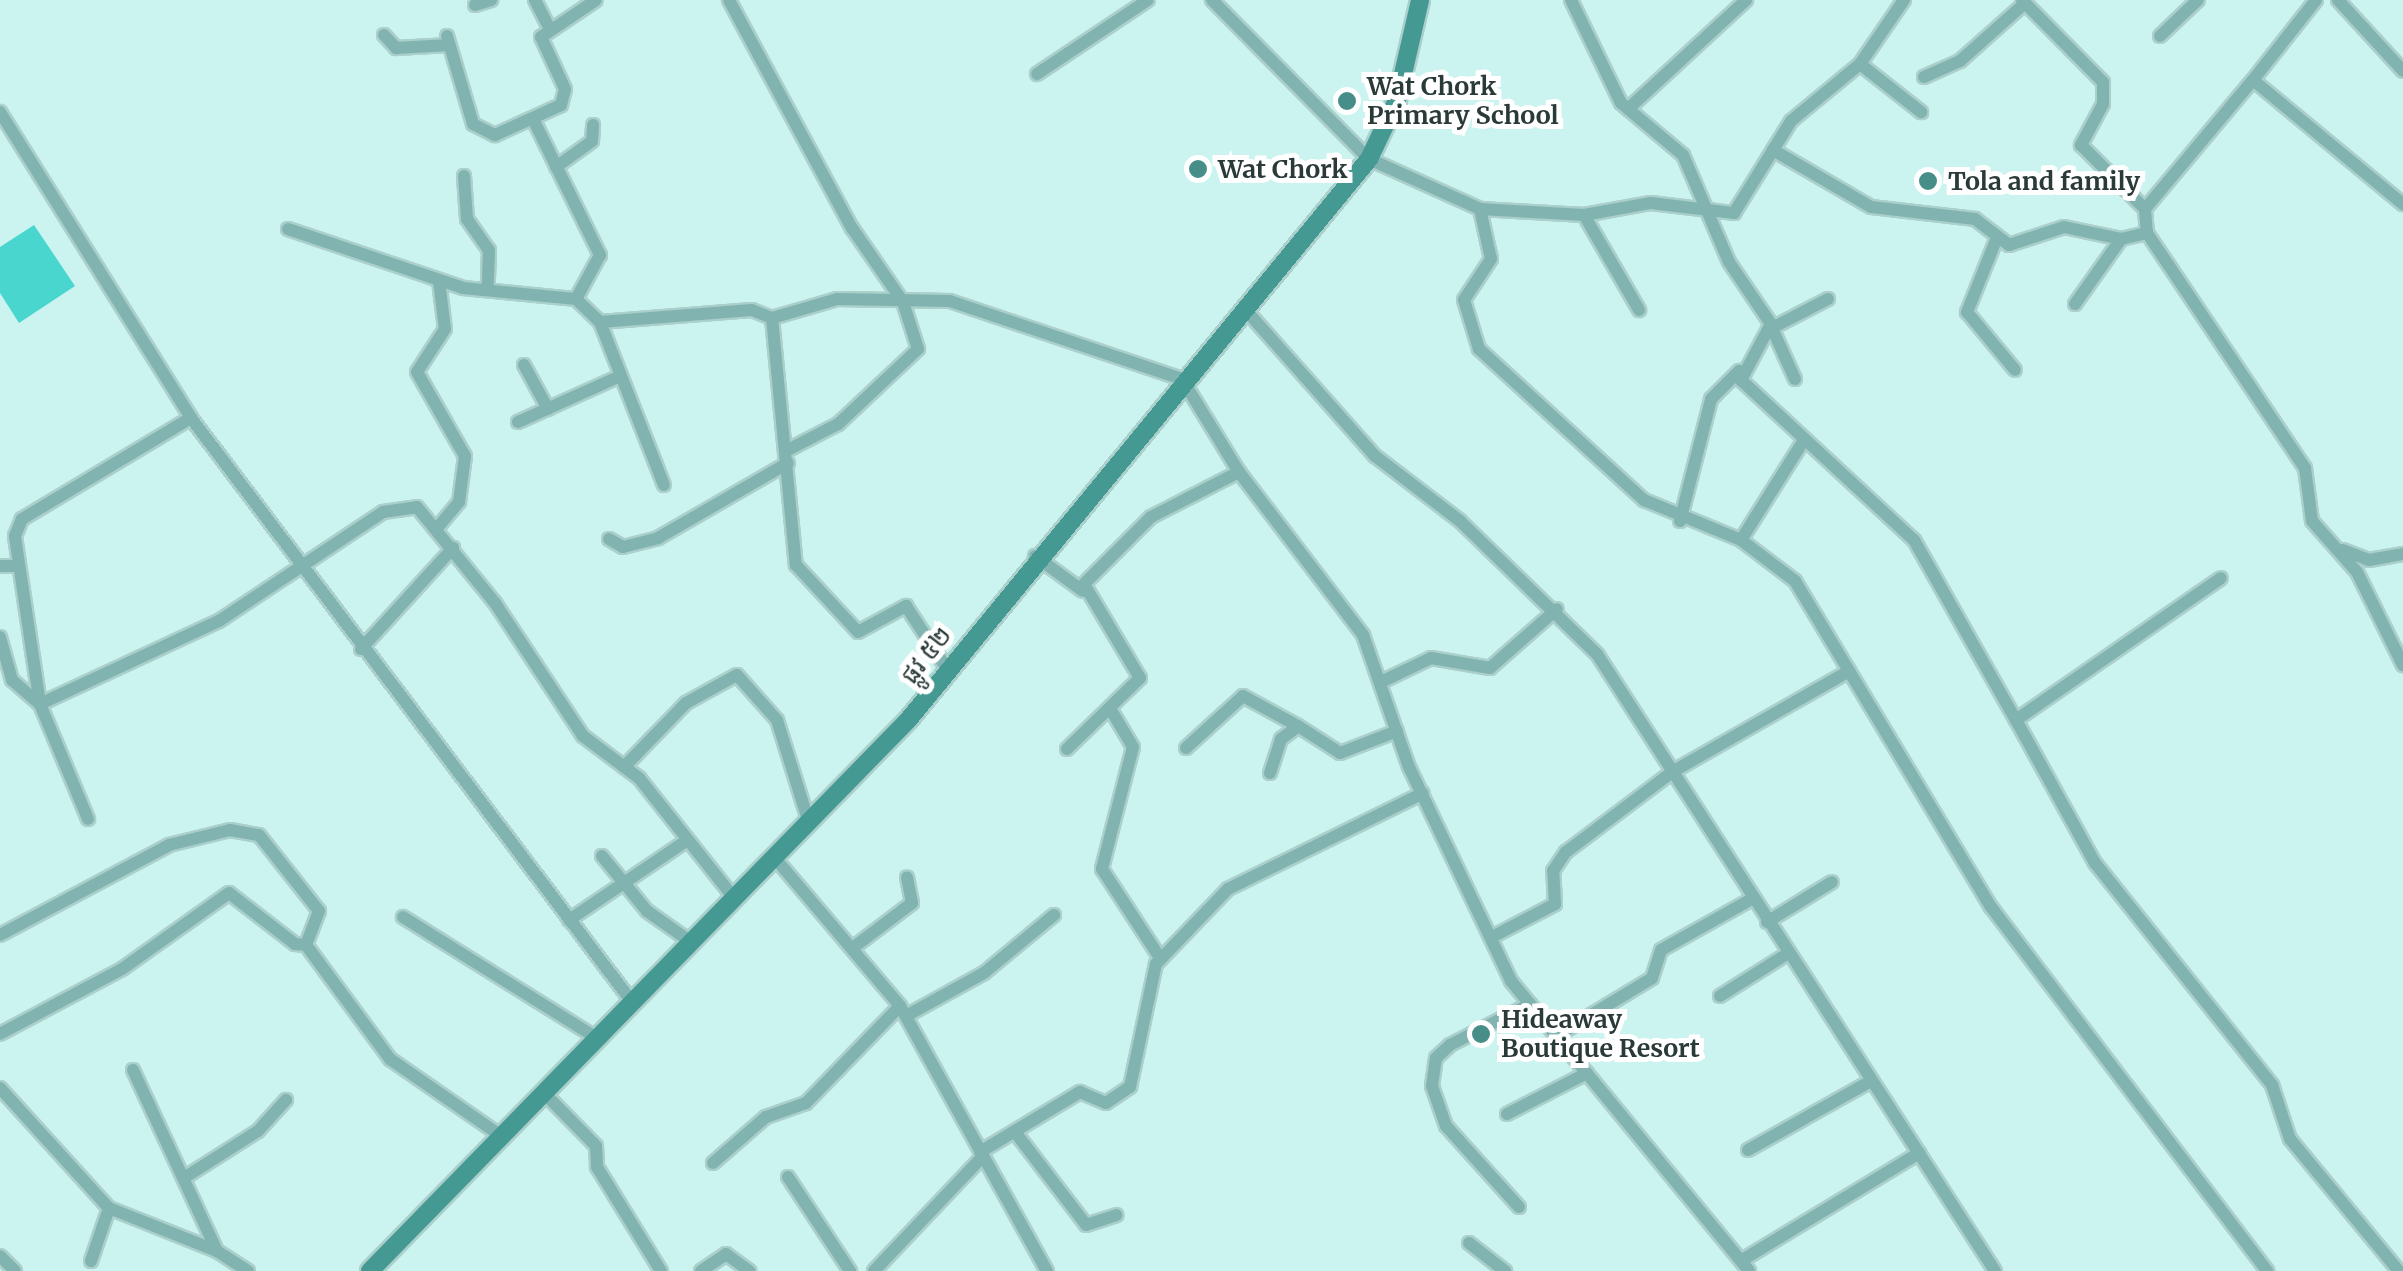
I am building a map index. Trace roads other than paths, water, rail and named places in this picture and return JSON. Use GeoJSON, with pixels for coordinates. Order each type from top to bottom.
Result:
{"type":"FeatureCollection","features":[{"type":"Feature","properties":{"kind":"street"},"geometry":{"type":"LineString","coordinates":[[475,5],[491,0]]}},
{"type":"Feature","properties":{"kind":"street"},"geometry":{"type":"LineString","coordinates":[[534,0],[549,28]]}},
{"type":"Feature","properties":{"kind":"street"},"geometry":{"type":"LineString","coordinates":[[384,35],[396,48],[448,40],[478,132],[533,119],[564,98],[540,42],[549,28],[596,0]]}},
{"type":"Feature","properties":{"kind":"street"},"geometry":{"type":"LineString","coordinates":[[609,538],[623,546],[658,538],[838,424],[916,356],[903,302],[852,228],[729,0]]}},
{"type":"Feature","properties":{"kind":"street"},"geometry":{"type":"LineString","coordinates":[[1037,74],[1148,0]]}},
{"type":"Feature","properties":{"kind":"street"},"geometry":{"type":"LineString","coordinates":[[1212,0],[1369,159],[1480,210],[1584,215],[1651,204],[1739,212],[1790,122],[1860,64],[1904,0]]}},
{"type":"Feature","properties":{"kind":"street","name":"ផ្លូវ ៥២"},"geometry":{"type":"LineString","coordinates":[[370,1271],[809,823],[947,669],[1035,556],[1369,159],[1397,100],[1420,0]]}},
{"type":"Feature","properties":{"kind":"street"},"geometry":{"type":"LineString","coordinates":[[1571,0],[1628,109],[1680,148],[1708,212],[1796,378]]}},
{"type":"Feature","properties":{"kind":"street"},"geometry":{"type":"LineString","coordinates":[[1628,109],[1746,0]]}},
{"type":"Feature","properties":{"kind":"street"},"geometry":{"type":"LineString","coordinates":[[2160,36],[2198,0]]}},
{"type":"Feature","properties":{"kind":"street"},"geometry":{"type":"LineString","coordinates":[[2145,209],[2316,0]]}},
{"type":"Feature","properties":{"kind":"street"},"geometry":{"type":"LineString","coordinates":[[2338,0],[2403,71]]}},
{"type":"Feature","properties":{"kind":"street"},"geometry":{"type":"LineString","coordinates":[[1924,77],[1960,61],[2024,2],[2103,82],[2104,104],[2080,145],[2145,209],[2147,233],[2299,459],[2312,521],[2341,550],[2403,665]]}},
{"type":"Feature","properties":{"kind":"street"},"geometry":{"type":"LineString","coordinates":[[1860,64],[1921,112]]}},
{"type":"Feature","properties":{"kind":"street"},"geometry":{"type":"LineString","coordinates":[[2254,80],[2403,204]]}},
{"type":"Feature","properties":{"kind":"street"},"geometry":{"type":"LineString","coordinates":[[0,112],[191,418],[298,568],[632,1002]]}},
{"type":"Feature","properties":{"kind":"street"},"geometry":{"type":"LineString","coordinates":[[533,119],[601,260],[576,299]]}},
{"type":"Feature","properties":{"kind":"street"},"geometry":{"type":"LineString","coordinates":[[556,167],[592,140],[593,125]]}},
{"type":"Feature","properties":{"kind":"street"},"geometry":{"type":"LineString","coordinates":[[1773,150],[1870,207],[1975,219],[1996,240],[2009,246],[2064,228],[2122,239],[2147,233]]}},
{"type":"Feature","properties":{"kind":"street"},"geometry":{"type":"LineString","coordinates":[[464,176],[467,219],[489,250],[488,286]]}},
{"type":"Feature","properties":{"kind":"street"},"geometry":{"type":"LineString","coordinates":[[1480,210],[1492,253],[1464,300],[1476,344],[1616,476],[1680,521],[1740,540],[1795,581],[1991,907],[2268,1271]]}},
{"type":"Feature","properties":{"kind":"street"},"geometry":{"type":"LineString","coordinates":[[1584,215],[1639,310]]}},
{"type":"Feature","properties":{"kind":"street"},"geometry":{"type":"LineString","coordinates":[[288,229],[439,281],[576,299],[600,322],[616,378],[664,486]]}},
{"type":"Feature","properties":{"kind":"street"},"geometry":{"type":"LineString","coordinates":[[2075,304],[2122,239]]}},
{"type":"Feature","properties":{"kind":"street"},"geometry":{"type":"LineString","coordinates":[[1996,240],[1967,312],[2015,370]]}},
{"type":"Feature","properties":{"kind":"street"},"geometry":{"type":"LineString","coordinates":[[439,281],[445,329],[417,372],[465,456],[459,502],[439,526]]}},
{"type":"Feature","properties":{"kind":"street"},"geometry":{"type":"LineString","coordinates":[[600,322],[752,310],[772,318],[837,299],[950,301],[1182,379],[1239,472],[1332,589],[1383,681],[1397,730],[1423,793],[1492,937],[1530,1004],[1747,1265],[1918,1152]]}},
{"type":"Feature","properties":{"kind":"street"},"geometry":{"type":"LineString","coordinates":[[1680,521],[1710,399],[1739,371],[1772,328],[1828,299]]}},
{"type":"Feature","properties":{"kind":"street"},"geometry":{"type":"LineString","coordinates":[[1244,308],[1375,456],[1557,610],[1672,772],[1995,1271]]}},
{"type":"Feature","properties":{"kind":"street"},"geometry":{"type":"LineString","coordinates":[[772,318],[801,572],[858,632],[906,606],[947,669]]}},
{"type":"Feature","properties":{"kind":"street"},"geometry":{"type":"LineString","coordinates":[[524,365],[548,409]]}},
{"type":"Feature","properties":{"kind":"street"},"geometry":{"type":"LineString","coordinates":[[1739,371],[1804,440],[1914,540],[2094,862],[2272,1085],[2290,1139],[2398,1271]]}},
{"type":"Feature","properties":{"kind":"street"},"geometry":{"type":"LineString","coordinates":[[518,422],[616,378]]}},
{"type":"Feature","properties":{"kind":"street"},"geometry":{"type":"LineString","coordinates":[[88,819],[40,704],[17,566],[22,519],[191,418]]}},
{"type":"Feature","properties":{"kind":"street"},"geometry":{"type":"LineString","coordinates":[[1740,540],[1804,440]]}},
{"type":"Feature","properties":{"kind":"street"},"geometry":{"type":"LineString","coordinates":[[1083,591],[1151,517],[1239,472]]}},
{"type":"Feature","properties":{"kind":"street"},"geometry":{"type":"LineString","coordinates":[[40,704],[219,621],[394,508],[417,508],[439,526],[564,712],[624,767],[734,898]]}},
{"type":"Feature","properties":{"kind":"street"},"geometry":{"type":"LineString","coordinates":[[361,649],[454,548]]}},
{"type":"Feature","properties":{"kind":"street"},"geometry":{"type":"LineString","coordinates":[[2341,550],[2362,559],[2403,554]]}},
{"type":"Feature","properties":{"kind":"street"},"geometry":{"type":"LineString","coordinates":[[1035,556],[1083,591],[1139,672],[1140,683],[1067,749]]}},
{"type":"Feature","properties":{"kind":"street"},"geometry":{"type":"LineString","coordinates":[[0,566],[17,566]]}},
{"type":"Feature","properties":{"kind":"street"},"geometry":{"type":"LineString","coordinates":[[2016,720],[2222,578]]}},
{"type":"Feature","properties":{"kind":"street"},"geometry":{"type":"LineString","coordinates":[[1383,681],[1430,658],[1490,668],[1557,610]]}},
{"type":"Feature","properties":{"kind":"street"},"geometry":{"type":"LineString","coordinates":[[0,637],[12,680],[40,704]]}},
{"type":"Feature","properties":{"kind":"street"},"geometry":{"type":"LineString","coordinates":[[1492,937],[1555,904],[1553,871],[1566,852],[1672,772],[1849,671]]}},
{"type":"Feature","properties":{"kind":"street"},"geometry":{"type":"LineString","coordinates":[[624,767],[686,703],[737,675],[777,720],[809,823]]}},
{"type":"Feature","properties":{"kind":"street"},"geometry":{"type":"LineString","coordinates":[[1186,748],[1243,696],[1340,754],[1397,730]]}},
{"type":"Feature","properties":{"kind":"street"},"geometry":{"type":"LineString","coordinates":[[1111,710],[1133,747],[1102,869],[1160,958]]}},
{"type":"Feature","properties":{"kind":"street"},"geometry":{"type":"LineString","coordinates":[[1270,773],[1281,738],[1298,726]]}},
{"type":"Feature","properties":{"kind":"street"},"geometry":{"type":"LineString","coordinates":[[874,1271],[981,1155],[1080,1092],[1106,1102],[1132,1083],[1160,958],[1237,884],[1423,793]]}},
{"type":"Feature","properties":{"kind":"street"},"geometry":{"type":"LineString","coordinates":[[0,935],[169,845],[230,830],[259,835],[318,900],[306,945]]}},
{"type":"Feature","properties":{"kind":"street"},"geometry":{"type":"LineString","coordinates":[[569,920],[686,840]]}},
{"type":"Feature","properties":{"kind":"street"},"geometry":{"type":"LineString","coordinates":[[602,856],[622,882],[691,942]]}},
{"type":"Feature","properties":{"kind":"street"},"geometry":{"type":"LineString","coordinates":[[774,858],[854,947],[903,1011],[1047,1271]]}},
{"type":"Feature","properties":{"kind":"street"},"geometry":{"type":"LineString","coordinates":[[854,947],[912,903],[907,877]]}},
{"type":"Feature","properties":{"kind":"street"},"geometry":{"type":"LineString","coordinates":[[1768,922],[1832,882]]}},
{"type":"Feature","properties":{"kind":"street"},"geometry":{"type":"LineString","coordinates":[[0,1034],[122,968],[229,893],[280,940],[306,945],[390,1059],[502,1136]]}},
{"type":"Feature","properties":{"kind":"street"},"geometry":{"type":"LineString","coordinates":[[1558,1034],[1652,978],[1661,950],[1752,899]]}},
{"type":"Feature","properties":{"kind":"street"},"geometry":{"type":"LineString","coordinates":[[713,1163],[766,1117],[806,1103],[903,1011],[984,973],[1054,915]]}},
{"type":"Feature","properties":{"kind":"street"},"geometry":{"type":"LineString","coordinates":[[403,917],[597,1038]]}},
{"type":"Feature","properties":{"kind":"street"},"geometry":{"type":"LineString","coordinates":[[1720,996],[1787,954]]}},
{"type":"Feature","properties":{"kind":"street"},"geometry":{"type":"LineString","coordinates":[[1520,1207],[1446,1126],[1432,1086],[1436,1058],[1450,1045],[1530,1004]]}},
{"type":"Feature","properties":{"kind":"street"},"geometry":{"type":"LineString","coordinates":[[133,1070],[138,1096],[187,1176],[217,1250]]}},
{"type":"Feature","properties":{"kind":"street"},"geometry":{"type":"LineString","coordinates":[[1507,1114],[1587,1073]]}},
{"type":"Feature","properties":{"kind":"street"},"geometry":{"type":"LineString","coordinates":[[1748,1150],[1871,1081]]}},
{"type":"Feature","properties":{"kind":"street"},"geometry":{"type":"LineString","coordinates":[[0,1088],[108,1208],[217,1250],[248,1271]]}},
{"type":"Feature","properties":{"kind":"street"},"geometry":{"type":"LineString","coordinates":[[544,1093],[596,1146],[597,1167],[661,1271]]}},
{"type":"Feature","properties":{"kind":"street"},"geometry":{"type":"LineString","coordinates":[[187,1176],[258,1131],[286,1100]]}},
{"type":"Feature","properties":{"kind":"street"},"geometry":{"type":"LineString","coordinates":[[1015,1132],[1086,1225],[1116,1215]]}},
{"type":"Feature","properties":{"kind":"street"},"geometry":{"type":"LineString","coordinates":[[788,1177],[850,1271]]}},
{"type":"Feature","properties":{"kind":"street"},"geometry":{"type":"LineString","coordinates":[[91,1261],[108,1208]]}},
{"type":"Feature","properties":{"kind":"street"},"geometry":{"type":"LineString","coordinates":[[1469,1243],[1505,1271]]}},
{"type":"Feature","properties":{"kind":"street"},"geometry":{"type":"LineString","coordinates":[[701,1271],[732,1254],[749,1271]]}},
{"type":"Feature","properties":{"kind":"street"},"geometry":{"type":"LineString","coordinates":[[0,1256],[15,1271]]}},
{"type":"Feature","properties":{"kind":"water"},"geometry":{"type":"Polygon","coordinates":[[[34,225],[75,286],[19,323],[0,293],[0,247],[34,225]]]}},
{"type":"Feature","properties":{"kind":"place","name":"Wat Chork Primary School"},"geometry":{"type":"Point","coordinates":[1347,101]}},
{"type":"Feature","properties":{"kind":"place","name":"Wat Chork"},"geometry":{"type":"Point","coordinates":[1198,169]}},
{"type":"Feature","properties":{"kind":"place","name":"Tola and family"},"geometry":{"type":"Point","coordinates":[1928,181]}},
{"type":"Feature","properties":{"kind":"place","name":"Hideaway Boutique Resort"},"geometry":{"type":"Point","coordinates":[1481,1034]}}]}
